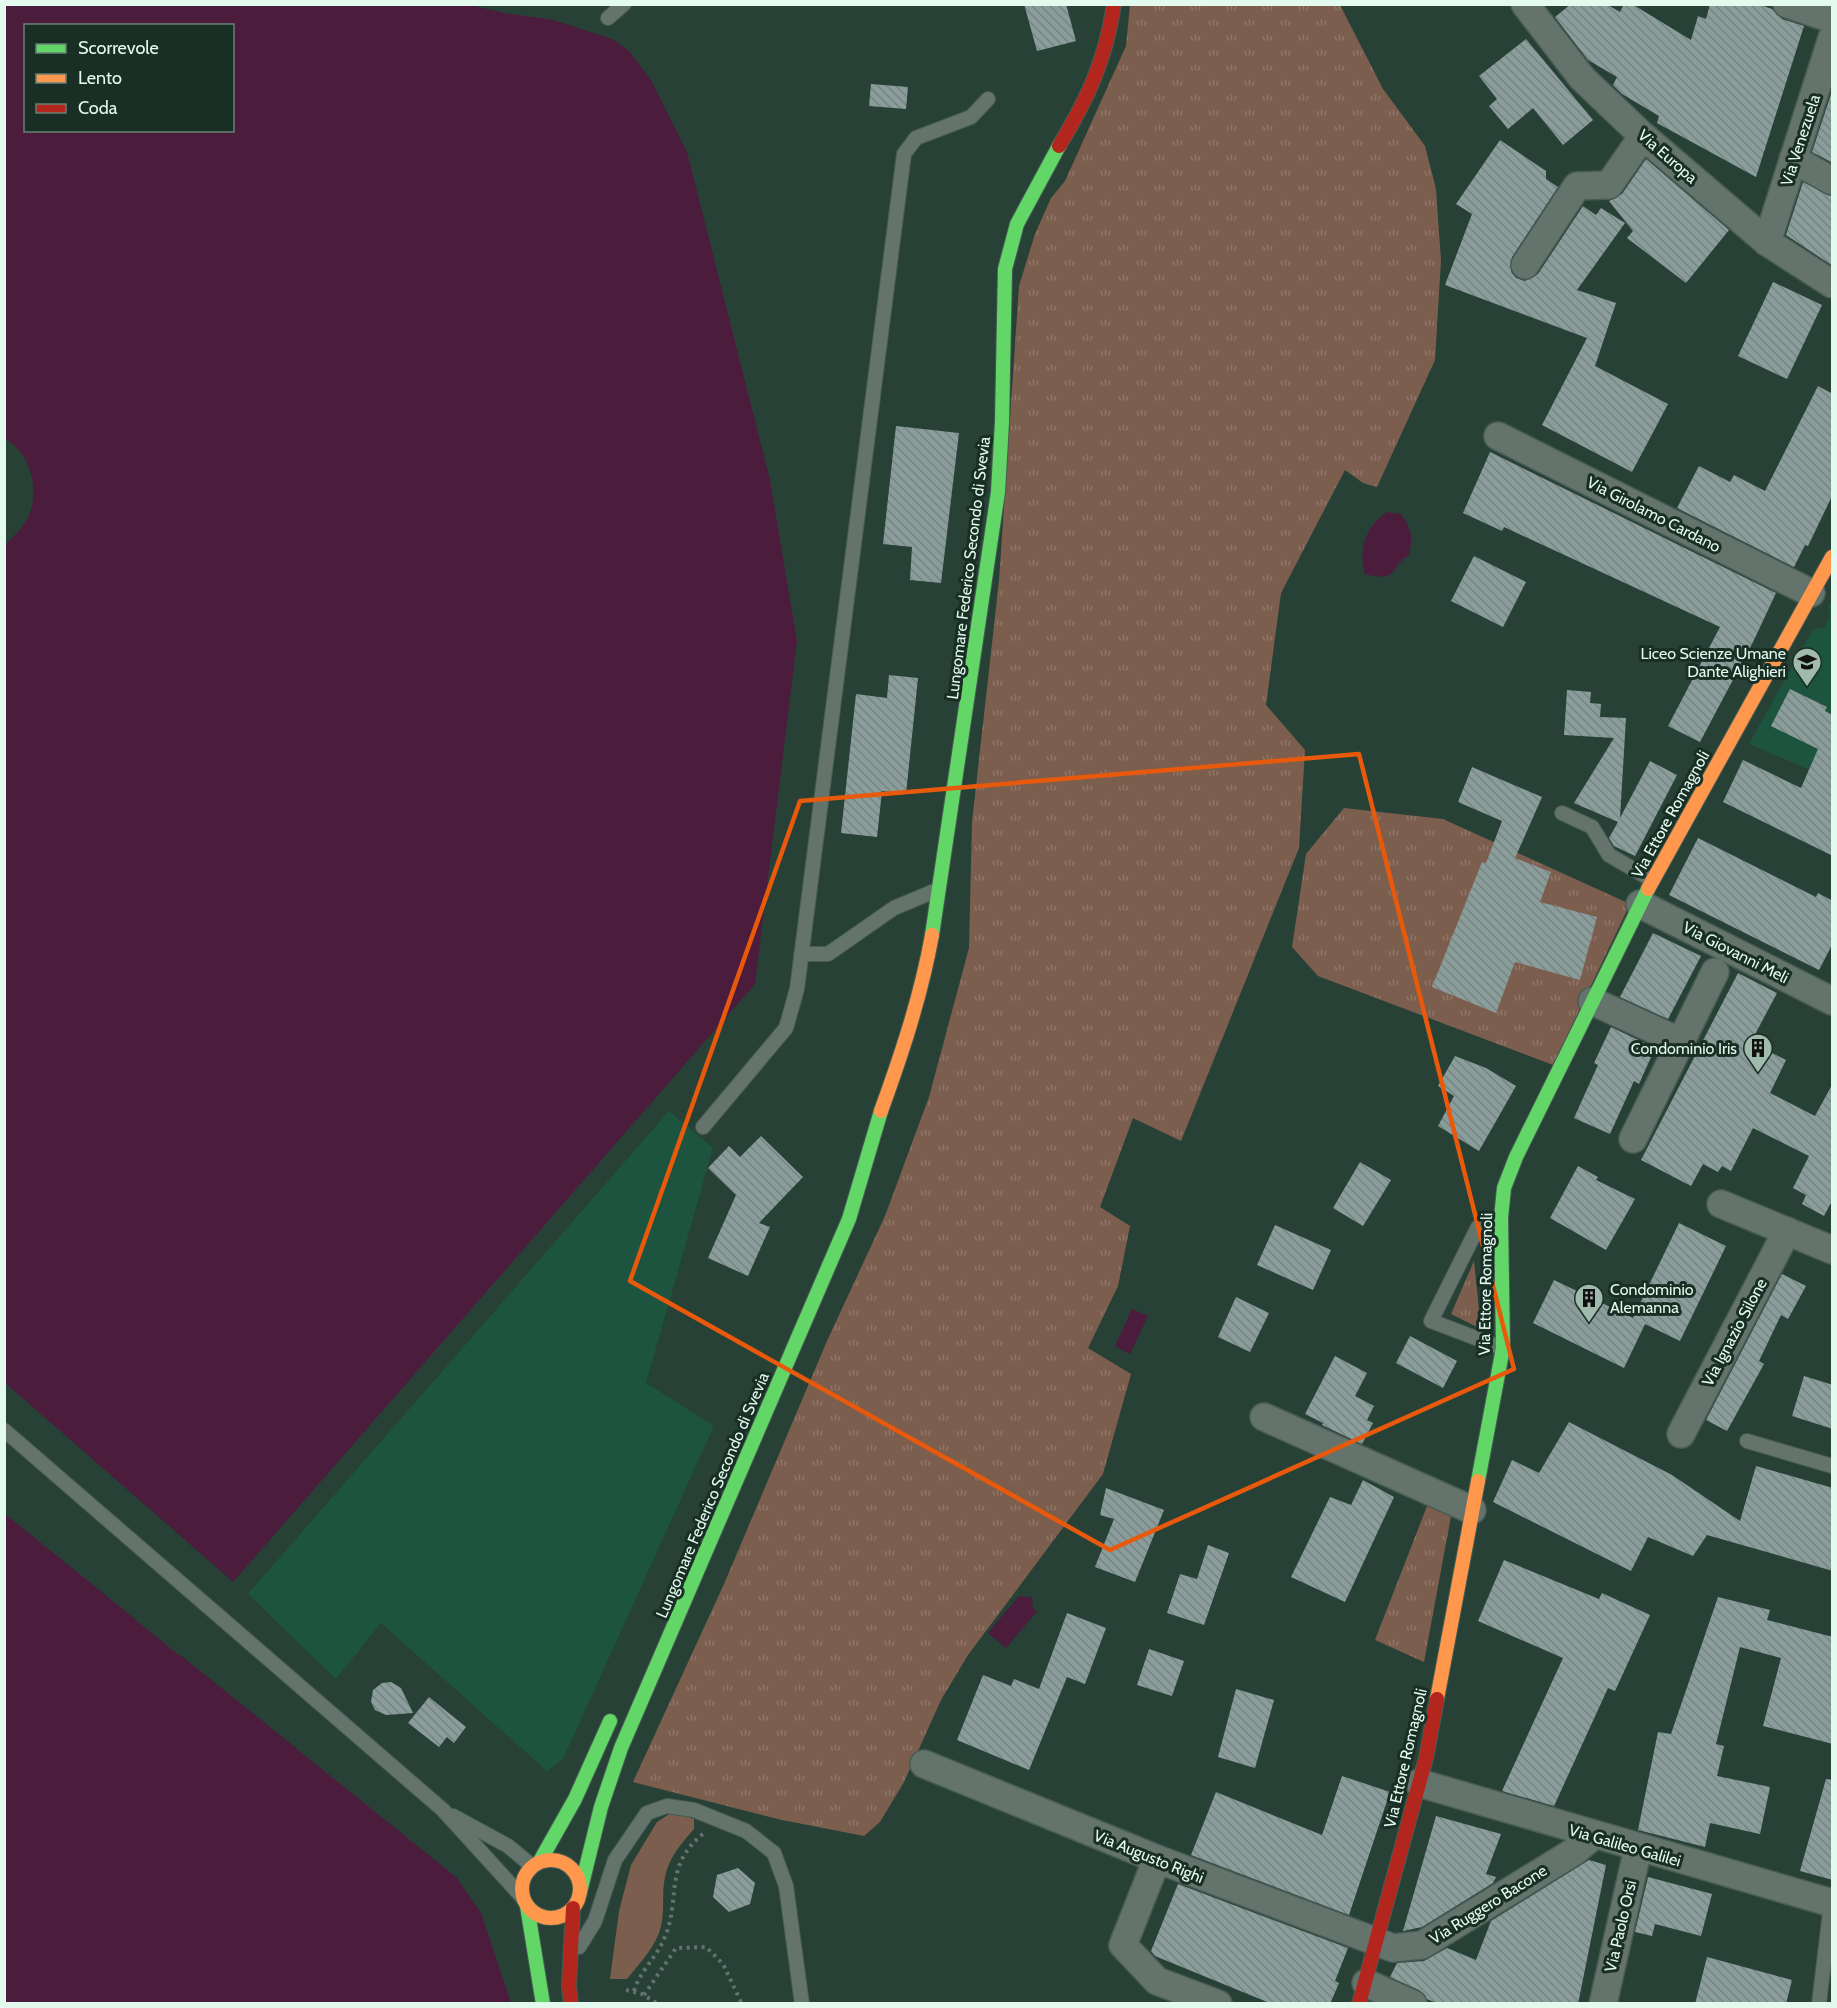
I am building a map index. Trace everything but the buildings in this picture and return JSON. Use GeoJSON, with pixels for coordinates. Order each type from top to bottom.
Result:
{"type":"FeatureCollection","features":[{"type":"Feature","properties":{"kind":"street","name":"Lungomare Federico Secondo di Svevia"},"geometry":{"type":"LineString","coordinates":[[580,1892],[600,1807],[621,1748],[849,1219],[880,1113],[909,1032],[924,981],[940,888],[998,492],[1003,443],[1003,296],[1007,257],[1021,214],[1090,95],[1106,57],[1114,4]]}},
{"type":"Feature","properties":{"kind":"street","name":"Via Europa"},"geometry":{"type":"LineString","coordinates":[[1525,4],[1582,78],[1643,136],[1767,242],[1833,284]]}},
{"type":"Feature","properties":{"kind":"street"},"geometry":{"type":"LineString","coordinates":[[1787,4],[1833,19]]}},
{"type":"Feature","properties":{"kind":"street","name":"Via Venezuela"},"geometry":{"type":"LineString","coordinates":[[1767,242],[1830,53]]}},
{"type":"Feature","properties":{"kind":"street"},"geometry":{"type":"LineString","coordinates":[[1525,265],[1577,186],[1609,185],[1643,136]]}},
{"type":"Feature","properties":{"kind":"street"},"geometry":{"type":"LineString","coordinates":[[1793,159],[1833,181]]}},
{"type":"Feature","properties":{"kind":"street","name":"Via Girolamo Cardano"},"geometry":{"type":"LineString","coordinates":[[1498,436],[1810,593]]}},
{"type":"Feature","properties":{"kind":"street","name":"Via Ettore Romagnoli"},"geometry":{"type":"LineString","coordinates":[[1362,1993],[1419,1784],[1503,1348],[1501,1218],[1504,1188],[1516,1157],[1652,880],[1810,593],[1833,557]]}},
{"type":"Feature","properties":{"kind":"street","name":"Via Giovanni Meli"},"geometry":{"type":"LineString","coordinates":[[1640,904],[1833,1001]]}},
{"type":"Feature","properties":{"kind":"street"},"geometry":{"type":"LineString","coordinates":[[1633,1139],[1715,972]]}},
{"type":"Feature","properties":{"kind":"street"},"geometry":{"type":"LineString","coordinates":[[1592,1001],[1680,1042]]}},
{"type":"Feature","properties":{"kind":"street","name":"Lungomare Federico Secondo di Svevia"},"geometry":{"type":"LineString","coordinates":[[835,1212],[880,1113]]}},
{"type":"Feature","properties":{"kind":"street"},"geometry":{"type":"LineString","coordinates":[[1721,1204],[1833,1250]]}},
{"type":"Feature","properties":{"kind":"street","name":"Via Ignazio Silone"},"geometry":{"type":"LineString","coordinates":[[1680,1434],[1787,1231]]}},
{"type":"Feature","properties":{"kind":"street"},"geometry":{"type":"LineString","coordinates":[[1264,1417],[1472,1510]]}},
{"type":"Feature","properties":{"kind":"street"},"geometry":{"type":"LineString","coordinates":[[543,2004],[522,1881],[536,1864],[575,1799],[614,1712]]}},
{"type":"Feature","properties":{"kind":"street","name":"Via Augusto Righi"},"geometry":{"type":"LineString","coordinates":[[924,1764],[1157,1859],[1375,1944]]}},
{"type":"Feature","properties":{"kind":"street","name":"Via Galileo Galilei"},"geometry":{"type":"LineString","coordinates":[[1419,1784],[1832,1903]]}},
{"type":"Feature","properties":{"kind":"street","name":"Via Ruggero Bacone"},"geometry":{"type":"LineString","coordinates":[[1375,1944],[1393,1948],[1422,1945],[1575,1851],[1593,1836]]}},
{"type":"Feature","properties":{"kind":"street","name":"Via Paolo Orsi"},"geometry":{"type":"LineString","coordinates":[[1602,2004],[1638,1848]]}},
{"type":"Feature","properties":{"kind":"street"},"geometry":{"type":"LineString","coordinates":[[1157,1859],[1123,1945],[1157,1981],[1218,2004]]}},
{"type":"Feature","properties":{"kind":"street"},"geometry":{"type":"LineString","coordinates":[[536,1864],[557,1860],[565,1863],[577,1875],[580,1892],[573,1908],[570,1960],[571,2004]]}},
{"type":"Feature","properties":{"kind":"street"},"geometry":{"type":"LineString","coordinates":[[525,1902],[541,1916],[549,1918],[558,1917],[573,1908]]}},
{"type":"Feature","properties":{"kind":"street"},"geometry":{"type":"LineString","coordinates":[[1362,1993],[1413,2004]]}},
{"type":"Feature","properties":{"kind":"lane"},"geometry":{"type":"LineString","coordinates":[[608,18],[624,4]]}},
{"type":"Feature","properties":{"kind":"lane"},"geometry":{"type":"LineString","coordinates":[[703,1127],[786,1028],[796,989],[904,154],[916,138],[971,117],[988,99]]}},
{"type":"Feature","properties":{"kind":"lane"},"geometry":{"type":"LineString","coordinates":[[1562,813],[1592,827],[1609,855],[1652,880]]}},
{"type":"Feature","properties":{"kind":"lane"},"geometry":{"type":"LineString","coordinates":[[801,954],[828,954],[894,908],[940,888]]}},
{"type":"Feature","properties":{"kind":"lane"},"geometry":{"type":"LineString","coordinates":[[1501,1218],[1479,1227],[1431,1321],[1503,1348]]}},
{"type":"Feature","properties":{"kind":"lane"},"geometry":{"type":"LineString","coordinates":[[4,1430],[443,1810],[525,1902]]}},
{"type":"Feature","properties":{"kind":"lane"},"geometry":{"type":"LineString","coordinates":[[1747,1441],[1833,1466]]}},
{"type":"Feature","properties":{"kind":"lane"},"geometry":{"type":"LineString","coordinates":[[570,1960],[595,1921],[615,1860],[647,1813],[668,1806],[694,1810],[746,1831],[774,1853],[786,1886],[802,2004]]}},
{"type":"Feature","properties":{"kind":"lane"},"geometry":{"type":"LineString","coordinates":[[443,1810],[536,1864]]}},
{"type":"Feature","properties":{"kind":"lane"},"geometry":{"type":"LineString","coordinates":[[1819,2004],[1832,1903]]}},
{"type":"Feature","properties":{"kind":"path"},"geometry":{"type":"LineString","coordinates":[[634,1991],[638,1980],[665,1938],[678,1863],[699,1837],[718,1821]]}},
{"type":"Feature","properties":{"kind":"path"},"geometry":{"type":"LineString","coordinates":[[644,1995],[676,1948],[706,1947],[723,1964],[740,2003]]}},
{"type":"Feature","properties":{"kind":"path"},"geometry":{"type":"LineString","coordinates":[[626,1990],[644,1995],[658,2004]]}},
{"type":"Feature","properties":{"kind":"highlighted area"},"geometry":{"type":"Polygon","coordinates":[[[1359,754],[1514,1369],[1110,1550],[630,1281],[800,801],[1359,754]]]}},
{"type":"Feature","properties":{"kind":"shaded area"},"geometry":{"type":"Polygon","coordinates":[[[5,5],[469,5],[553,20],[612,39],[629,51],[651,80],[687,152],[770,480],[797,641],[755,984],[233,1582],[5,1383],[4,546],[28,518],[33,503],[33,481],[30,471],[26,461],[14,445],[5,439],[5,5]]]}},
{"type":"Feature","properties":{"kind":"shaded area"},"geometry":{"type":"Polygon","coordinates":[[[1387,512],[1401,514],[1407,524],[1411,539],[1409,555],[1389,575],[1384,577],[1365,574],[1363,547],[1369,531],[1387,512]]]}},
{"type":"Feature","properties":{"kind":"shaded area","name":"Liceo Scienze Umane Dante Alighieri"},"geometry":{"type":"Polygon","coordinates":[[[1832,600],[1832,779],[1749,744],[1813,629],[1824,628],[1830,617],[1828,607],[1832,600]]]}},
{"type":"Feature","properties":{"kind":"shaded area"},"geometry":{"type":"Polygon","coordinates":[[[669,1111],[713,1148],[646,1383],[714,1426],[563,1759],[547,1771],[381,1623],[336,1679],[248,1594],[669,1111]]]}},
{"type":"Feature","properties":{"kind":"shaded area"},"geometry":{"type":"Polygon","coordinates":[[[1132,1309],[1148,1316],[1130,1354],[1115,1346],[1132,1309]]]}},
{"type":"Feature","properties":{"kind":"shaded area"},"geometry":{"type":"Polygon","coordinates":[[[4,1513],[456,1877],[481,1913],[511,2003],[5,2003],[4,1513]]]}},
{"type":"Feature","properties":{"kind":"shaded area"},"geometry":{"type":"Polygon","coordinates":[[[1019,1596],[1032,1597],[1033,1608],[1037,1611],[1006,1648],[988,1633],[1019,1596]]]}},
{"type":"Feature","properties":{"kind":"green space"},"geometry":{"type":"Polygon","coordinates":[[[1130,5],[1340,5],[1383,89],[1425,146],[1436,189],[1441,261],[1435,360],[1377,487],[1363,483],[1345,470],[1281,593],[1266,705],[1305,750],[1299,848],[1181,1141],[1133,1118],[1100,1207],[1130,1226],[1118,1286],[1088,1348],[1131,1374],[1103,1474],[968,1655],[941,1700],[904,1782],[880,1822],[864,1836],[782,1820],[633,1782],[724,1584],[827,1341],[885,1216],[929,1097],[969,948],[972,822],[999,581],[1019,286],[1035,234],[1051,198],[1065,181],[1126,46],[1130,5]]]}},
{"type":"Feature","properties":{"kind":"green space"},"geometry":{"type":"Polygon","coordinates":[[[1344,808],[1443,819],[1630,904],[1553,1065],[1318,976],[1292,947],[1306,854],[1344,808]]]}},
{"type":"Feature","properties":{"kind":"green space"},"geometry":{"type":"Polygon","coordinates":[[[1474,1261],[1481,1329],[1451,1314],[1474,1261]]]}},
{"type":"Feature","properties":{"kind":"green space"},"geometry":{"type":"Polygon","coordinates":[[[1429,1501],[1452,1511],[1424,1662],[1375,1640],[1429,1501]]]}},
{"type":"Feature","properties":{"kind":"green space"},"geometry":{"type":"Polygon","coordinates":[[[674,1811],[694,1819],[694,1829],[669,1863],[664,1884],[659,1933],[649,1952],[627,1979],[610,1979],[619,1911],[631,1865],[657,1822],[674,1811]]]}},
{"type":"Feature","properties":{"kind":"pier"},"geometry":{"type":"Polygon","coordinates":[[[5,1383],[233,1582],[231,1584],[4,1387],[5,1383]]]}},
{"type":"Feature","properties":{"kind":"pier"},"geometry":{"type":"Polygon","coordinates":[[[4,1510],[6,1510],[182,1654],[180,1656],[4,1510]]]}},
{"type":"Feature","properties":{"kind":"traffic: fast"},"geometry":{"type":"LineString","coordinates":[[932,935],[998,492],[1002,422],[1005,269],[1017,224],[1059,146]]}},
{"type":"Feature","properties":{"kind":"traffic: fast"},"geometry":{"type":"LineString","coordinates":[[1478,1481],[1503,1348],[1501,1218],[1504,1188],[1516,1157],[1648,889]]}},
{"type":"Feature","properties":{"kind":"traffic: fast"},"geometry":{"type":"LineString","coordinates":[[580,1892],[601,1807],[621,1748],[849,1219],[881,1111]]}},
{"type":"Feature","properties":{"kind":"traffic: fast"},"geometry":{"type":"LineString","coordinates":[[540,1861],[575,1799],[610,1721]]}},
{"type":"Feature","properties":{"kind":"traffic: fast"},"geometry":{"type":"LineString","coordinates":[[527,1906],[543,2004]]}},
{"type":"Feature","properties":{"kind":"traffic: slow"},"geometry":{"type":"LineString","coordinates":[[1648,889],[1832,557]]}},
{"type":"Feature","properties":{"kind":"traffic: slow"},"geometry":{"type":"LineString","coordinates":[[881,1111],[910,1024],[932,935]]}},
{"type":"Feature","properties":{"kind":"traffic: slow"},"geometry":{"type":"LineString","coordinates":[[1437,1699],[1478,1481]]}},
{"type":"Feature","properties":{"kind":"traffic: slow"},"geometry":{"type":"LineString","coordinates":[[545,1860],[557,1860],[572,1868],[580,1883],[580,1889],[580,1895],[572,1910],[557,1918],[545,1918],[530,1910],[522,1895],[522,1883],[530,1868],[545,1860]]}},
{"type":"Feature","properties":{"kind":"traffic: jam"},"geometry":{"type":"LineString","coordinates":[[1059,146],[1079,111],[1101,60],[1114,4]]}},
{"type":"Feature","properties":{"kind":"traffic: jam"},"geometry":{"type":"LineString","coordinates":[[1359,2004],[1426,1758],[1437,1699]]}},
{"type":"Feature","properties":{"kind":"traffic: jam"},"geometry":{"type":"LineString","coordinates":[[571,2004],[569,1986],[573,1908]]}},
{"type":"Feature","properties":{"kind":"place","name":"Liceo Scienze Umane Dante Alighieri"},"geometry":{"type":"Point","coordinates":[1807,688]}},
{"type":"Feature","properties":{"kind":"place","name":"Condominio Iris"},"geometry":{"type":"Point","coordinates":[1758,1074]}},
{"type":"Feature","properties":{"kind":"place","name":"Condominio Alemanna"},"geometry":{"type":"Point","coordinates":[1589,1324]}}]}
